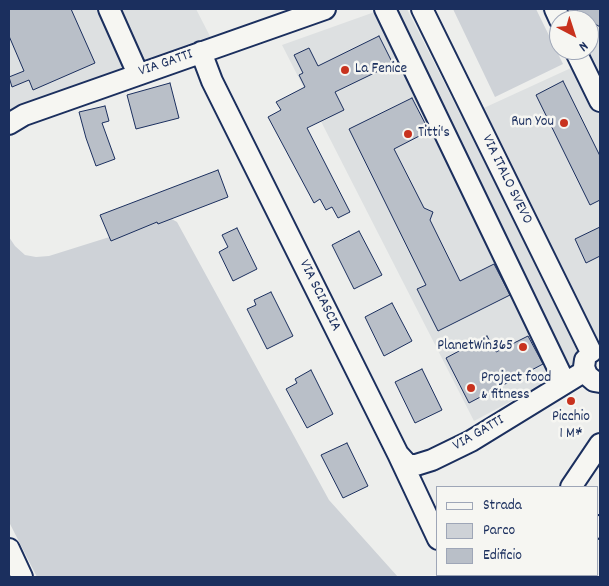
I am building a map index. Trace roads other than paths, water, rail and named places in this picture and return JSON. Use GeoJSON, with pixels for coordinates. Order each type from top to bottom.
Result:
{"type":"FeatureCollection","features":[{"type":"Feature","properties":{"kind":"street"},"geometry":{"type":"LineString","coordinates":[[109,9],[138,74]]}},
{"type":"Feature","properties":{"kind":"street","name":"VIA GATTI"},"geometry":{"type":"LineString","coordinates":[[9,124],[24,115],[325,9]]}},
{"type":"Feature","properties":{"kind":"street"},"geometry":{"type":"LineString","coordinates":[[385,9],[565,382]]}},
{"type":"Feature","properties":{"kind":"street","name":"VIA ITALO SVEVO"},"geometry":{"type":"LineString","coordinates":[[422,9],[596,351]]}},
{"type":"Feature","properties":{"kind":"street","name":"VIA SCIASCIA"},"geometry":{"type":"LineString","coordinates":[[201,52],[212,81],[398,454],[436,535]]}},
{"type":"Feature","properties":{"kind":"street"},"geometry":{"type":"LineString","coordinates":[[581,60],[598,90]]}},
{"type":"Feature","properties":{"kind":"street"},"geometry":{"type":"LineString","coordinates":[[593,377],[586,359],[596,351]]}},
{"type":"Feature","properties":{"kind":"street","name":"VIA GATTI"},"geometry":{"type":"LineString","coordinates":[[398,454],[408,465],[416,465],[432,460],[471,441],[565,382],[593,377]]}},
{"type":"Feature","properties":{"kind":"street"},"geometry":{"type":"LineString","coordinates":[[572,486],[600,444]]}},
{"type":"Feature","properties":{"kind":"street"},"geometry":{"type":"LineString","coordinates":[[9,549],[22,577]]}},
{"type":"Feature","properties":{"kind":"place","name":"La Fenice"},"geometry":{"type":"Point","coordinates":[345,70]}},
{"type":"Feature","properties":{"kind":"place","name":"Run You"},"geometry":{"type":"Point","coordinates":[564,123]}},
{"type":"Feature","properties":{"kind":"place","name":"Titti's"},"geometry":{"type":"Point","coordinates":[408,134]}},
{"type":"Feature","properties":{"kind":"place","name":"PlanetWin365"},"geometry":{"type":"Point","coordinates":[523,347]}},
{"type":"Feature","properties":{"kind":"place","name":"Project food & fitness"},"geometry":{"type":"Point","coordinates":[471,388]}},
{"type":"Feature","properties":{"kind":"place","name":"Picchio 1 M*"},"geometry":{"type":"Point","coordinates":[571,401]}}]}
